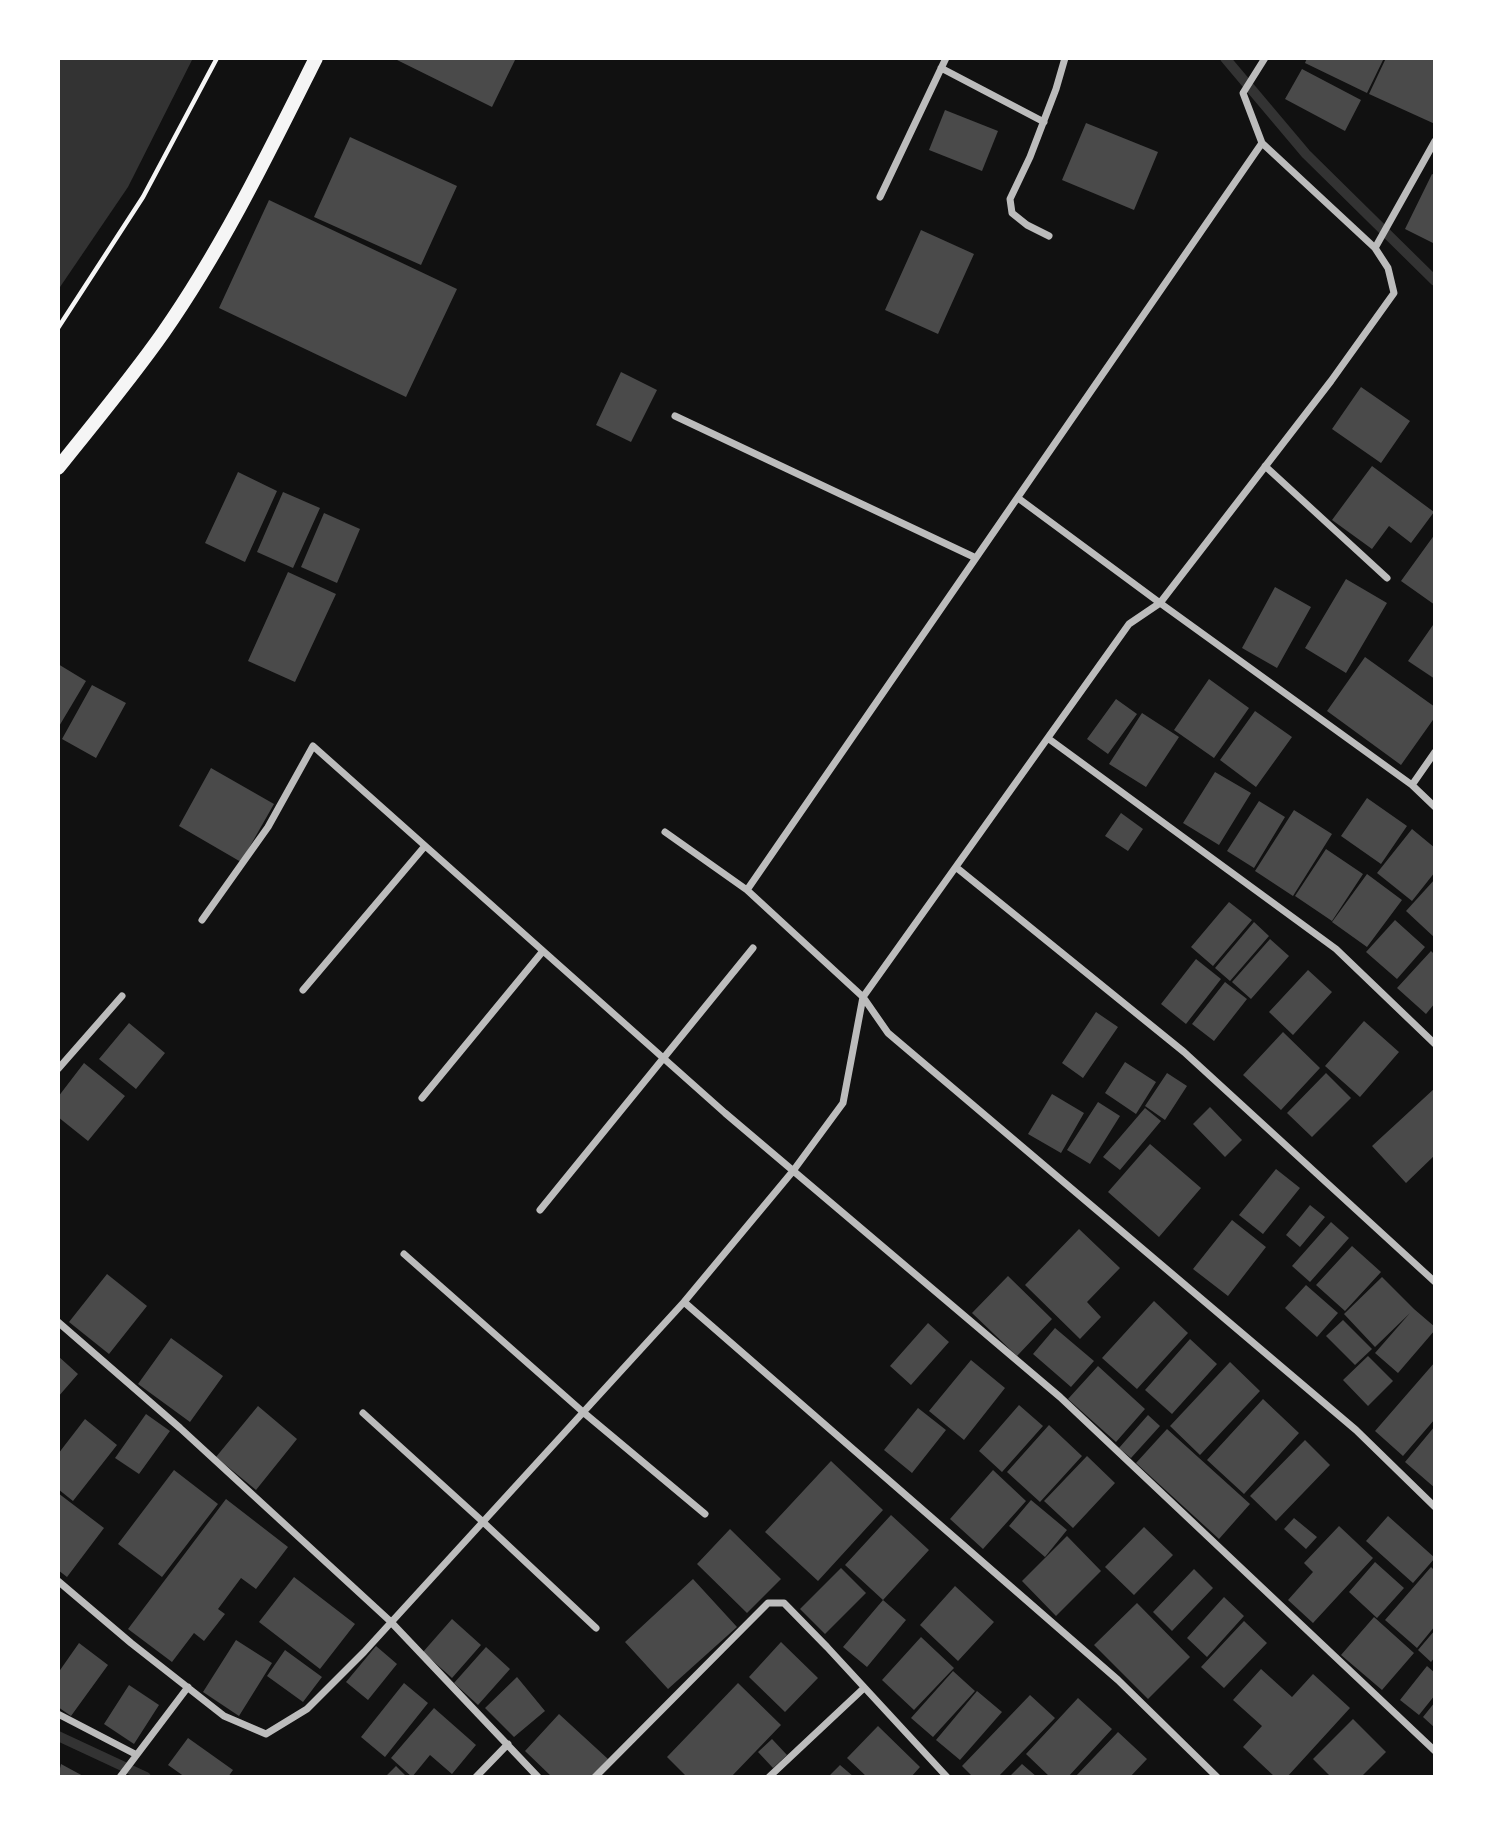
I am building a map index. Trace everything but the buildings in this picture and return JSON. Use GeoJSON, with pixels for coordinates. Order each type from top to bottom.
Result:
{"type":"FeatureCollection","features":[{"type":"Feature","properties":{"kind":"main road"},"geometry":{"type":"LineString","coordinates":[[58,468],[162,334],[204,270],[234,219],[316,58]]}},
{"type":"Feature","properties":{"kind":"street"},"geometry":{"type":"LineString","coordinates":[[880,197],[946,58]]}},
{"type":"Feature","properties":{"kind":"street"},"geometry":{"type":"LineString","coordinates":[[1049,236],[1012,214],[1010,199],[1044,122],[1065,58]]}},
{"type":"Feature","properties":{"kind":"street"},"geometry":{"type":"LineString","coordinates":[[58,1581],[224,1716],[266,1734],[307,1709],[364,1652],[684,1302],[793,1171],[843,1103],[863,997],[1129,624],[1160,603],[1331,381],[1394,293],[1388,268],[1375,248],[1262,143],[1243,93],[1265,58]]}},
{"type":"Feature","properties":{"kind":"street"},"geometry":{"type":"LineString","coordinates":[[941,68],[1044,122]]}},
{"type":"Feature","properties":{"kind":"street"},"geometry":{"type":"LineString","coordinates":[[1375,248],[1435,141]]}},
{"type":"Feature","properties":{"kind":"street"},"geometry":{"type":"LineString","coordinates":[[747,890],[1262,143]]}},
{"type":"Feature","properties":{"kind":"street"},"geometry":{"type":"LineString","coordinates":[[675,416],[976,558]]}},
{"type":"Feature","properties":{"kind":"street"},"geometry":{"type":"LineString","coordinates":[[1265,466],[1387,578]]}},
{"type":"Feature","properties":{"kind":"street"},"geometry":{"type":"LineString","coordinates":[[1018,498],[1412,785],[1435,807]]}},
{"type":"Feature","properties":{"kind":"street"},"geometry":{"type":"LineString","coordinates":[[1049,739],[1336,949],[1435,1044]]}},
{"type":"Feature","properties":{"kind":"street"},"geometry":{"type":"LineString","coordinates":[[202,920],[268,827],[313,746],[664,1059],[1060,1397],[1435,1751]]}},
{"type":"Feature","properties":{"kind":"street"},"geometry":{"type":"LineString","coordinates":[[1412,785],[1435,751]]}},
{"type":"Feature","properties":{"kind":"street"},"geometry":{"type":"LineString","coordinates":[[665,832],[747,890],[863,997],[888,1033],[1356,1430],[1435,1507]]}},
{"type":"Feature","properties":{"kind":"street"},"geometry":{"type":"LineString","coordinates":[[303,990],[425,846]]}},
{"type":"Feature","properties":{"kind":"street"},"geometry":{"type":"LineString","coordinates":[[957,867],[1184,1052],[1435,1282]]}},
{"type":"Feature","properties":{"kind":"street"},"geometry":{"type":"LineString","coordinates":[[540,1210],[753,948]]}},
{"type":"Feature","properties":{"kind":"street"},"geometry":{"type":"LineString","coordinates":[[422,1098],[543,951]]}},
{"type":"Feature","properties":{"kind":"street"},"geometry":{"type":"LineString","coordinates":[[58,1069],[122,996]]}},
{"type":"Feature","properties":{"kind":"street"},"geometry":{"type":"LineString","coordinates":[[404,1254],[583,1412],[705,1514]]}},
{"type":"Feature","properties":{"kind":"street"},"geometry":{"type":"LineString","coordinates":[[684,1302],[1118,1681],[1217,1777]]}},
{"type":"Feature","properties":{"kind":"street"},"geometry":{"type":"LineString","coordinates":[[58,1322],[180,1428],[390,1621],[538,1777]]}},
{"type":"Feature","properties":{"kind":"street"},"geometry":{"type":"LineString","coordinates":[[363,1413],[596,1628]]}},
{"type":"Feature","properties":{"kind":"street"},"geometry":{"type":"LineString","coordinates":[[595,1777],[768,1604],[784,1603],[947,1777]]}},
{"type":"Feature","properties":{"kind":"street"},"geometry":{"type":"LineString","coordinates":[[120,1777],[188,1687]]}},
{"type":"Feature","properties":{"kind":"street"},"geometry":{"type":"LineString","coordinates":[[769,1777],[864,1688]]}},
{"type":"Feature","properties":{"kind":"street"},"geometry":{"type":"LineString","coordinates":[[58,1714],[134,1756]]}},
{"type":"Feature","properties":{"kind":"street"},"geometry":{"type":"LineString","coordinates":[[476,1777],[508,1744]]}},
{"type":"Feature","properties":{"kind":"path"},"geometry":{"type":"LineString","coordinates":[[58,328],[143,197],[217,58]]}},
{"type":"Feature","properties":{"kind":"shaded area"},"geometry":{"type":"Polygon","coordinates":[[[58,58],[193,58],[128,187],[58,290],[58,58]]]}},
{"type":"Feature","properties":{"kind":"waterway"},"geometry":{"type":"LineString","coordinates":[[1225,58],[1306,154],[1435,281]]}},
{"type":"Feature","properties":{"kind":"waterway"},"geometry":{"type":"LineString","coordinates":[[58,1736],[146,1777]]}}]}
